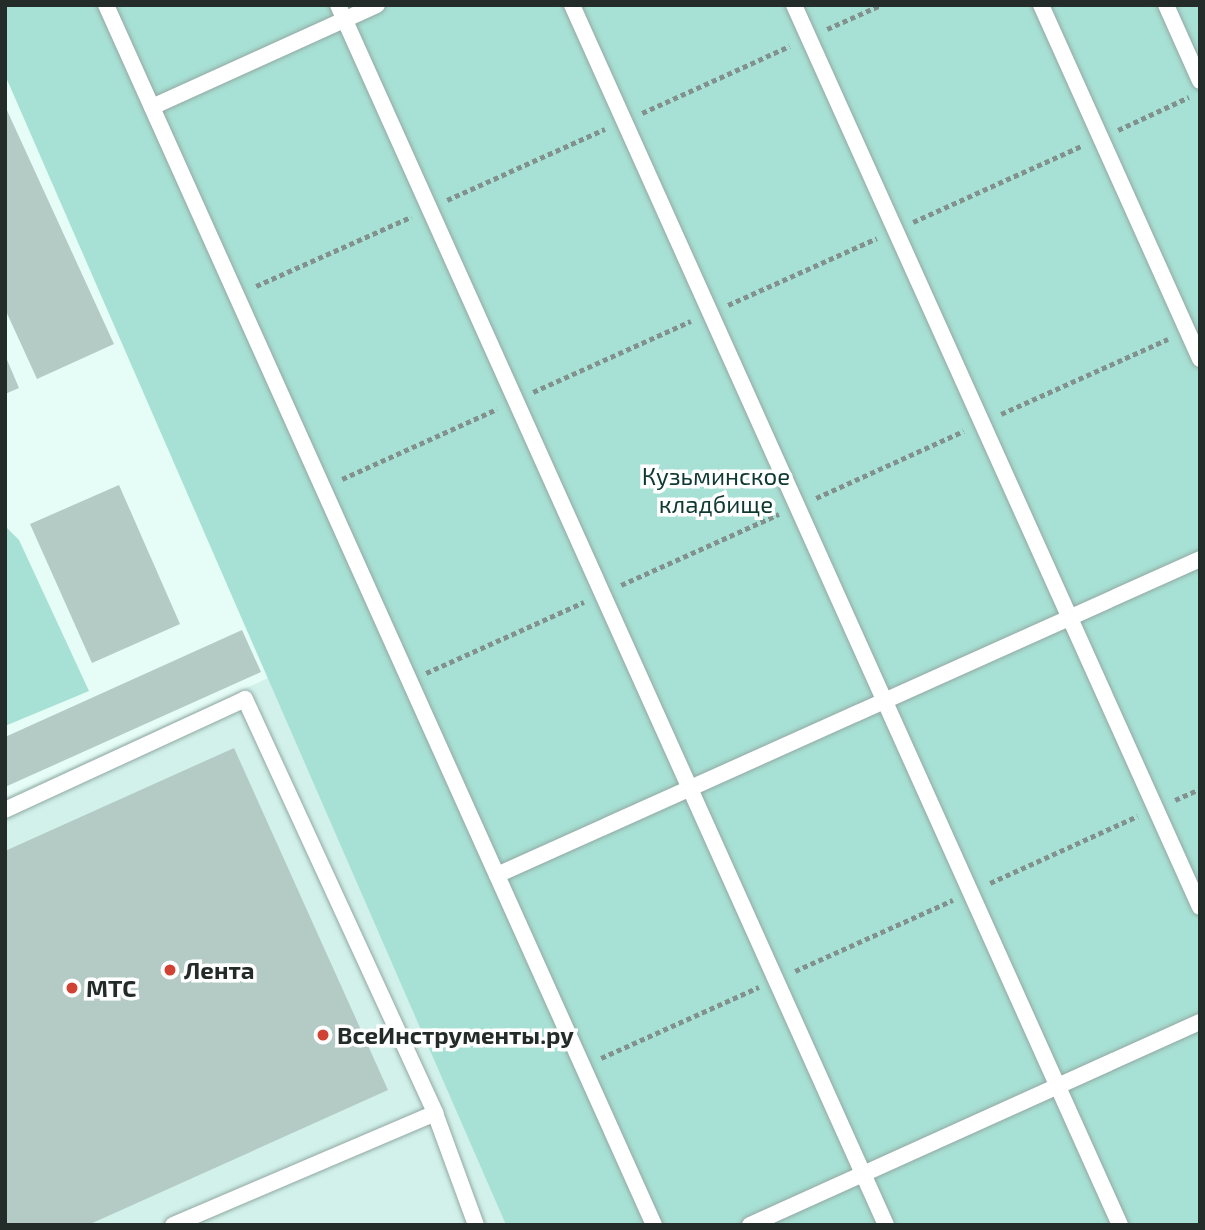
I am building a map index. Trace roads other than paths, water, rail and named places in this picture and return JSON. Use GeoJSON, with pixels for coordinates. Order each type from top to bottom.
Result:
{"type":"FeatureCollection","features":[{"type":"Feature","properties":{"kind":"lane"},"geometry":{"type":"LineString","coordinates":[[106,5],[654,1225]]}},
{"type":"Feature","properties":{"kind":"lane"},"geometry":{"type":"LineString","coordinates":[[152,107],[341,13],[377,5]]}},
{"type":"Feature","properties":{"kind":"lane"},"geometry":{"type":"LineString","coordinates":[[572,5],[1120,1225]]}},
{"type":"Feature","properties":{"kind":"lane"},"geometry":{"type":"LineString","coordinates":[[794,5],[1200,907]]}},
{"type":"Feature","properties":{"kind":"lane"},"geometry":{"type":"LineString","coordinates":[[1041,5],[1200,359]]}},
{"type":"Feature","properties":{"kind":"lane"},"geometry":{"type":"LineString","coordinates":[[1166,5],[1200,81]]}},
{"type":"Feature","properties":{"kind":"lane"},"geometry":{"type":"LineString","coordinates":[[341,13],[886,1225]]}},
{"type":"Feature","properties":{"kind":"lane"},"geometry":{"type":"LineString","coordinates":[[497,875],[1200,559]]}},
{"type":"Feature","properties":{"kind":"lane"},"geometry":{"type":"LineString","coordinates":[[5,810],[245,699],[435,1113],[476,1225]]}},
{"type":"Feature","properties":{"kind":"lane"},"geometry":{"type":"LineString","coordinates":[[750,1225],[1200,1022]]}},
{"type":"Feature","properties":{"kind":"lane"},"geometry":{"type":"LineString","coordinates":[[173,1225],[435,1113]]}},
{"type":"Feature","properties":{"kind":"place","name":"Лента"},"geometry":{"type":"Point","coordinates":[170,970]}},
{"type":"Feature","properties":{"kind":"place","name":"МТС"},"geometry":{"type":"Point","coordinates":[72,988]}},
{"type":"Feature","properties":{"kind":"place","name":"ВсеИнструменты.ру"},"geometry":{"type":"Point","coordinates":[323,1035]}},
{"type":"Feature","properties":{"kind":"park label","name":"Кузьминское кладбище"},"geometry":{"type":"Point","coordinates":[716,490]}}]}
